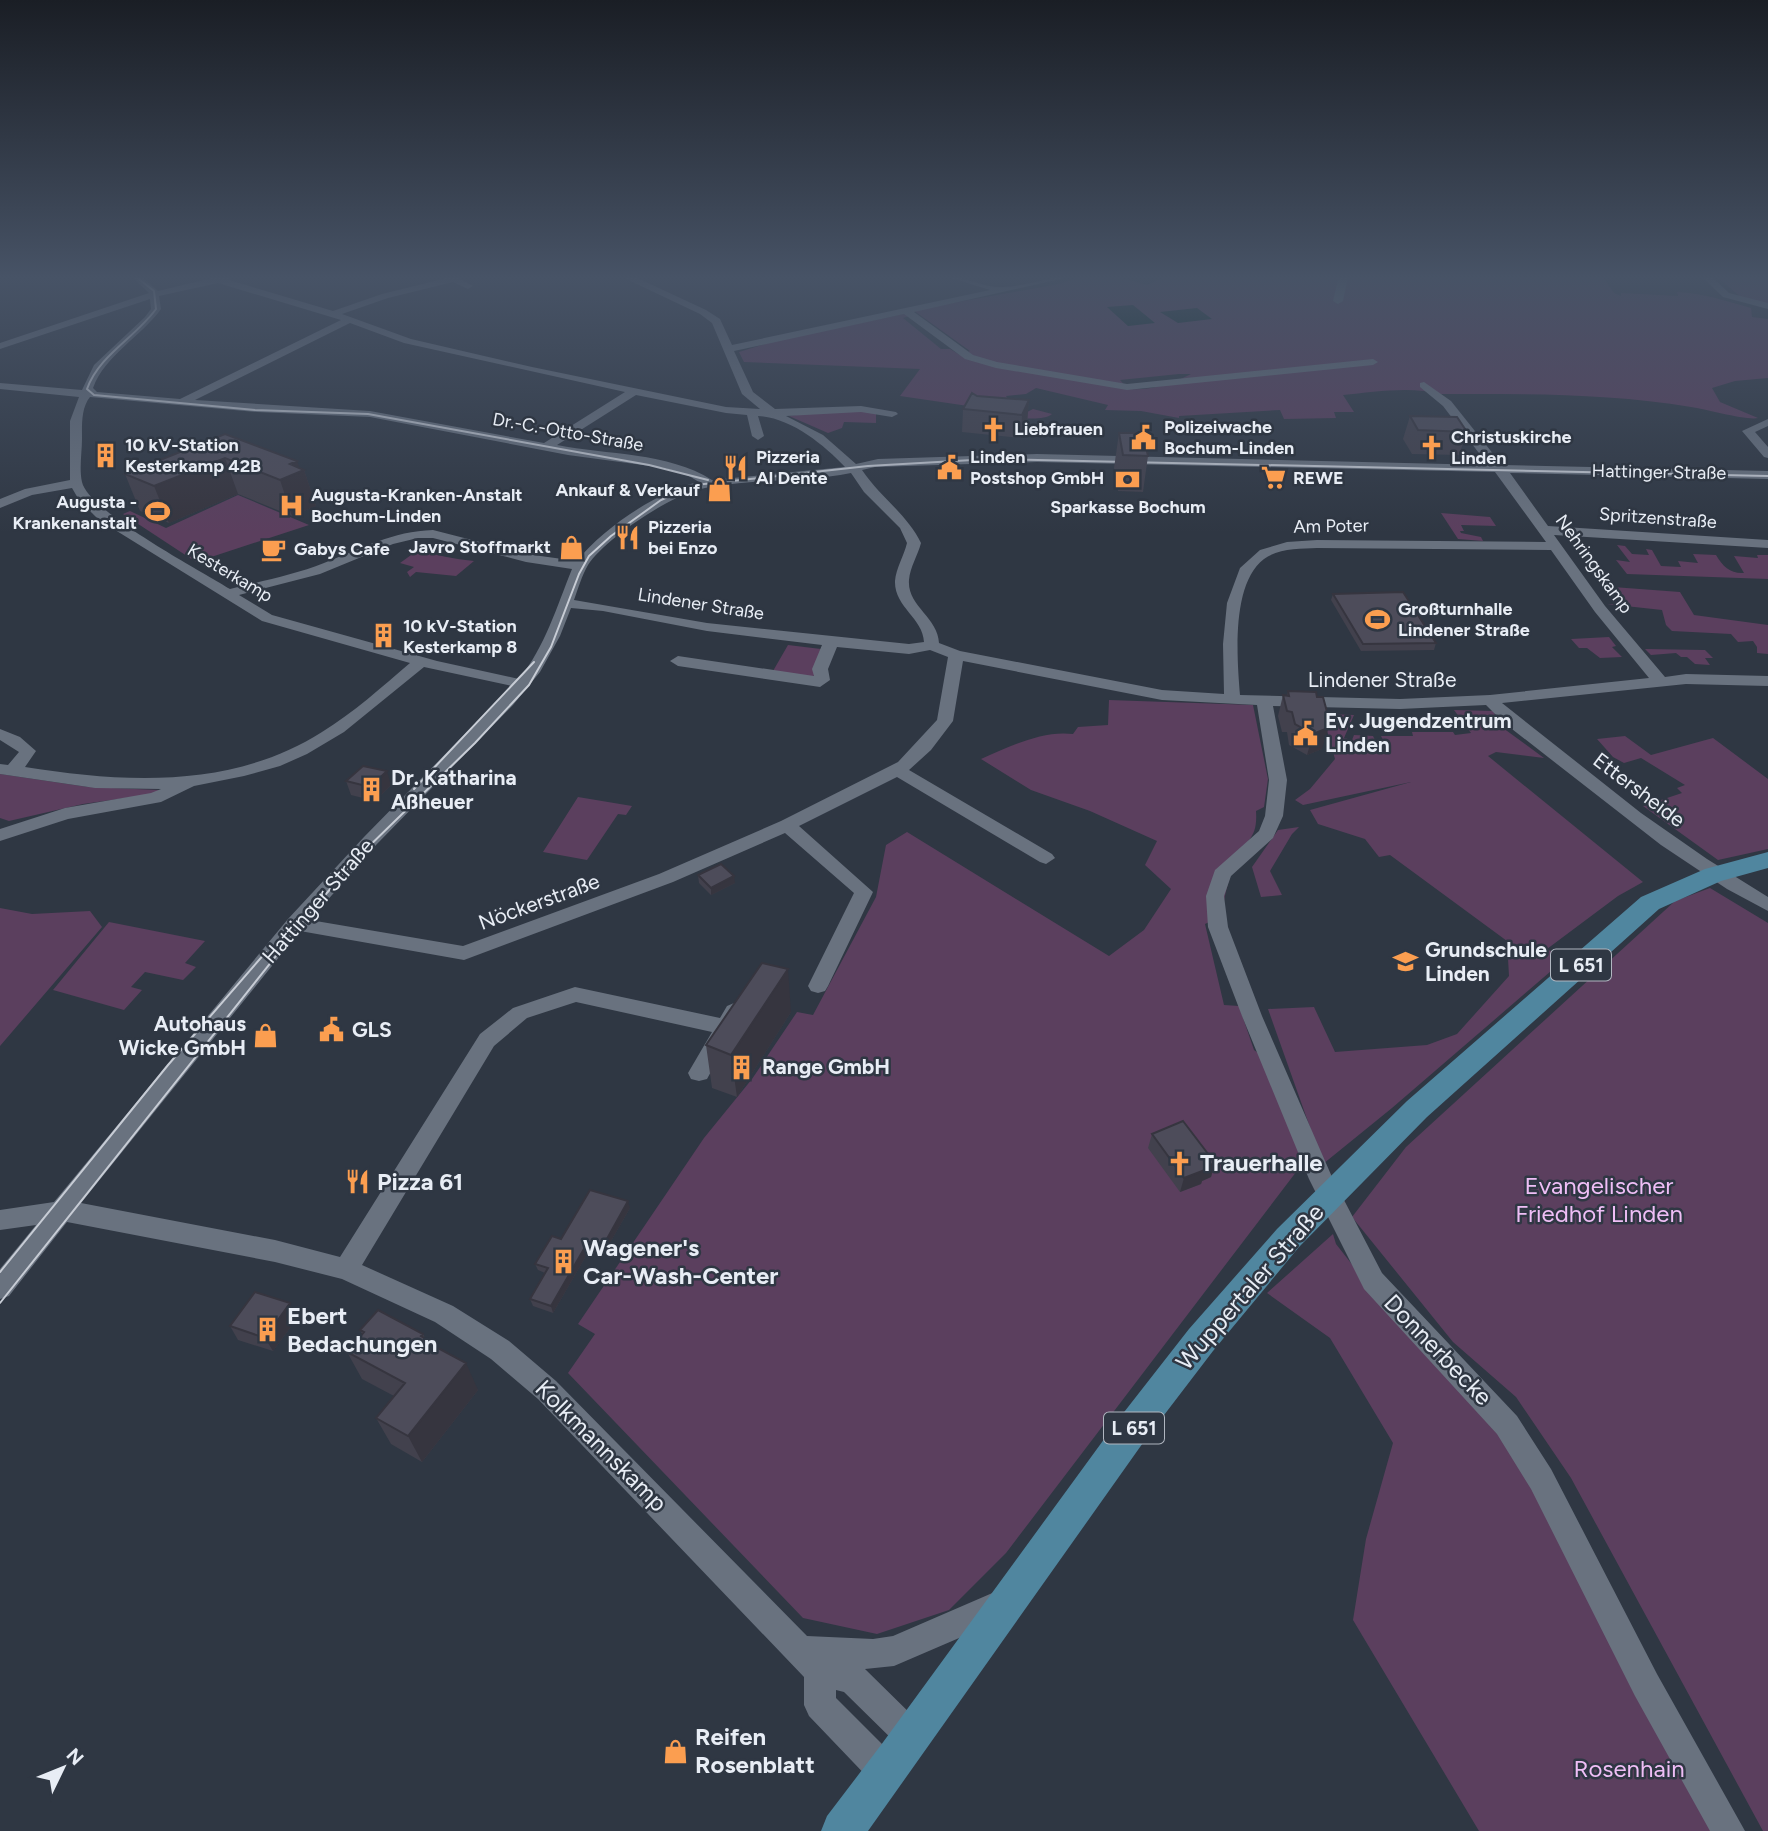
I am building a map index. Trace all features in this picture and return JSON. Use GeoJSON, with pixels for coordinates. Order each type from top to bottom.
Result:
{"type":"FeatureCollection","features":[{"type":"Feature","properties":{"kind":"main road","name":"Wuppertaler Straße"},"geometry":{"type":"LineString","coordinates":[[842,1831],[887,1773],[1133,1428],[1265,1263],[1306,1220],[1417,1109],[1650,903],[1713,875],[1768,860]]}},
{"type":"Feature","properties":{"kind":"street"},"geometry":{"type":"LineString","coordinates":[[0,504],[29,492],[76,483],[76,421],[81,401],[89,392],[89,380],[106,361]]}},
{"type":"Feature","properties":{"kind":"street"},"geometry":{"type":"LineString","coordinates":[[181,403],[265,361]]}},
{"type":"Feature","properties":{"kind":"street"},"geometry":{"type":"LineString","coordinates":[[500,361],[726,410],[772,413],[854,409],[892,414]]}},
{"type":"Feature","properties":{"kind":"street"},"geometry":{"type":"LineString","coordinates":[[734,361],[748,394],[772,413],[818,437],[853,467],[868,489],[906,526],[913,537],[914,548],[902,581],[906,602],[930,629],[932,645],[956,655]]}},
{"type":"Feature","properties":{"kind":"street"},"geometry":{"type":"LineString","coordinates":[[984,361],[1127,387],[1373,362]]}},
{"type":"Feature","properties":{"kind":"street","name":"Nehringskamp"},"geometry":{"type":"LineString","coordinates":[[1424,385],[1437,392],[1489,462],[1505,475],[1600,609],[1660,681]]}},
{"type":"Feature","properties":{"kind":"street","name":"Dr.-C.-Otto-Straße"},"geometry":{"type":"LineString","coordinates":[[0,386],[74,394],[89,392],[102,396],[181,403],[356,412],[546,447],[676,467],[705,481]]}},
{"type":"Feature","properties":{"kind":"street"},"geometry":{"type":"LineString","coordinates":[[546,447],[635,391]]}},
{"type":"Feature","properties":{"kind":"street"},"geometry":{"type":"LineString","coordinates":[[752,413],[758,436]]}},
{"type":"Feature","properties":{"kind":"street"},"geometry":{"type":"LineString","coordinates":[[1768,422],[1748,431],[1768,454]]}},
{"type":"Feature","properties":{"kind":"street","name":"Hattinger Straße"},"geometry":{"type":"LineString","coordinates":[[631,519],[636,512],[674,488],[705,481],[878,463],[1037,458],[1768,475]]}},
{"type":"Feature","properties":{"kind":"street","name":"Dr.-C.-Otto-Straße"},"geometry":{"type":"LineString","coordinates":[[652,465],[705,481]]}},
{"type":"Feature","properties":{"kind":"street"},"geometry":{"type":"LineString","coordinates":[[672,471],[678,481],[674,488]]}},
{"type":"Feature","properties":{"kind":"street","name":"Hattinger Straße"},"geometry":{"type":"LineString","coordinates":[[0,1288],[172,1072],[295,924],[370,841],[535,669],[547,647],[580,566],[595,547],[631,519],[677,493],[705,481]]}},
{"type":"Feature","properties":{"kind":"street","name":"Kesterkamp"},"geometry":{"type":"LineString","coordinates":[[76,483],[83,497],[104,517],[274,621],[422,662],[522,684]]}},
{"type":"Feature","properties":{"kind":"street","name":"Spritzenstraße"},"geometry":{"type":"LineString","coordinates":[[1545,530],[1768,544]]}},
{"type":"Feature","properties":{"kind":"street"},"geometry":{"type":"LineString","coordinates":[[226,594],[317,570],[412,534],[433,534],[536,560],[580,566]]}},
{"type":"Feature","properties":{"kind":"street","name":"Am Poter"},"geometry":{"type":"LineString","coordinates":[[1232,699],[1231,643],[1237,594],[1250,565],[1268,551],[1317,544],[1555,546]]}},
{"type":"Feature","properties":{"kind":"street","name":"Lindener Straße"},"geometry":{"type":"LineString","coordinates":[[565,603],[603,607],[728,630],[831,642],[909,649],[932,645]]}},
{"type":"Feature","properties":{"kind":"street"},"geometry":{"type":"LineString","coordinates":[[678,661],[820,682],[820,669],[831,642]]}},
{"type":"Feature","properties":{"kind":"street","name":"Lindener Straße"},"geometry":{"type":"LineString","coordinates":[[956,655],[1162,695],[1264,701],[1378,704],[1490,700],[1660,681],[1727,678],[1768,681]]}},
{"type":"Feature","properties":{"kind":"street","name":"Nöckerstraße"},"geometry":{"type":"LineString","coordinates":[[295,924],[464,953],[610,901],[787,825],[897,770],[925,746],[944,721],[956,655]]}},
{"type":"Feature","properties":{"kind":"street"},"geometry":{"type":"LineString","coordinates":[[0,835],[65,814],[155,798],[194,781],[263,765],[314,744],[422,662]]}},
{"type":"Feature","properties":{"kind":"street","name":"Ettersheide"},"geometry":{"type":"LineString","coordinates":[[1490,700],[1509,719],[1713,875],[1768,905]]}},
{"type":"Feature","properties":{"kind":"street","name":"Donnerbecke"},"geometry":{"type":"LineString","coordinates":[[1264,701],[1278,780],[1273,816],[1267,834],[1222,874],[1215,896],[1219,927],[1252,1016],[1321,1180],[1373,1281],[1402,1316],[1488,1402],[1507,1426],[1541,1479],[1646,1685],[1728,1831]]}},
{"type":"Feature","properties":{"kind":"street"},"geometry":{"type":"LineString","coordinates":[[0,734],[14,740],[28,751],[25,759],[6,769]]}},
{"type":"Feature","properties":{"kind":"street"},"geometry":{"type":"LineString","coordinates":[[6,769],[107,783],[194,781]]}},
{"type":"Feature","properties":{"kind":"street"},"geometry":{"type":"LineString","coordinates":[[897,770],[1045,858]]}},
{"type":"Feature","properties":{"kind":"street"},"geometry":{"type":"LineString","coordinates":[[787,825],[864,892],[818,986]]}},
{"type":"Feature","properties":{"kind":"street"},"geometry":{"type":"LineString","coordinates":[[346,1269],[487,1040],[520,1013],[575,994],[725,1027]]}},
{"type":"Feature","properties":{"kind":"street"},"geometry":{"type":"LineString","coordinates":[[699,1073],[742,998]]}},
{"type":"Feature","properties":{"kind":"street","name":"Kolkmannskamp"},"geometry":{"type":"LineString","coordinates":[[0,1220],[63,1211],[275,1251],[346,1269],[413,1297],[500,1350],[547,1390],[811,1661]]}},
{"type":"Feature","properties":{"kind":"street"},"geometry":{"type":"LineString","coordinates":[[811,1661],[894,1651],[1011,1599]]}},
{"type":"Feature","properties":{"kind":"street"},"geometry":{"type":"LineString","coordinates":[[811,1661],[852,1678],[912,1737]]}},
{"type":"Feature","properties":{"kind":"street"},"geometry":{"type":"LineString","coordinates":[[811,1661],[820,1705],[887,1773]]}},
{"type":"Feature","properties":{"kind":"green space"},"geometry":{"type":"Polygon","coordinates":[[[1768,361],[1768,378],[1735,381],[1712,388],[1720,402],[1758,418],[1629,399],[1566,395],[1441,394],[1405,390],[1343,395],[1354,412],[1334,412],[1336,418],[1284,419],[1280,410],[1179,418],[1141,411],[1105,410],[1108,405],[1036,388],[1026,394],[1006,396],[1012,405],[1027,412],[1033,409],[1052,414],[1026,418],[972,411],[975,407],[900,396],[920,369],[744,362],[1768,361]],[[1191,374],[1120,380],[1128,389],[1153,388],[1191,374]]]}},
{"type":"Feature","properties":{"kind":"green space"},"geometry":{"type":"Polygon","coordinates":[[[836,410],[871,412],[876,414],[876,423],[844,422],[842,428],[828,433],[789,416],[836,410]]]}},
{"type":"Feature","properties":{"kind":"green space","name":"Augusta - Krankenanstalt"},"geometry":{"type":"Polygon","coordinates":[[[238,495],[309,525],[196,562],[123,514],[130,511],[166,528],[238,495]]]}},
{"type":"Feature","properties":{"kind":"green space"},"geometry":{"type":"Polygon","coordinates":[[[1441,513],[1490,517],[1496,526],[1461,525],[1464,531],[1460,531],[1461,533],[1481,537],[1483,541],[1458,539],[1441,513]]]}},
{"type":"Feature","properties":{"kind":"green space"},"geometry":{"type":"Polygon","coordinates":[[[1617,545],[1625,546],[1632,554],[1649,555],[1646,549],[1652,550],[1661,566],[1681,567],[1678,561],[1698,563],[1693,554],[1716,555],[1728,569],[1739,573],[1744,573],[1734,556],[1758,558],[1757,555],[1768,555],[1768,579],[1627,574],[1616,560],[1630,562],[1617,545]]]}},
{"type":"Feature","properties":{"kind":"green space"},"geometry":{"type":"Polygon","coordinates":[[[418,550],[474,561],[456,576],[416,572],[410,577],[407,572],[414,567],[400,563],[418,550]]]}},
{"type":"Feature","properties":{"kind":"green space"},"geometry":{"type":"Polygon","coordinates":[[[1613,587],[1680,592],[1694,615],[1768,625],[1768,654],[1757,653],[1753,641],[1738,642],[1731,634],[1672,631],[1666,625],[1662,610],[1607,604],[1628,604],[1613,587]]]}},
{"type":"Feature","properties":{"kind":"green space"},"geometry":{"type":"Polygon","coordinates":[[[1609,637],[1616,646],[1612,647],[1622,657],[1600,658],[1587,648],[1579,648],[1571,639],[1609,637]]]}},
{"type":"Feature","properties":{"kind":"green space"},"geometry":{"type":"Polygon","coordinates":[[[788,645],[821,649],[816,675],[807,678],[773,671],[788,645]]]}},
{"type":"Feature","properties":{"kind":"green space"},"geometry":{"type":"Polygon","coordinates":[[[1645,649],[1705,650],[1713,658],[1705,658],[1710,665],[1695,664],[1676,653],[1651,655],[1645,649]]]}},
{"type":"Feature","properties":{"kind":"green space"},"geometry":{"type":"Polygon","coordinates":[[[1109,700],[1253,705],[1268,779],[1264,807],[1256,811],[1253,834],[1233,868],[1222,916],[1205,924],[1224,1005],[1239,1006],[1254,1050],[1269,1061],[1306,1159],[1006,1553],[949,1610],[877,1634],[803,1618],[568,1373],[595,1334],[578,1324],[704,1138],[752,1079],[797,1012],[813,1015],[876,897],[886,845],[907,832],[1109,956],[1144,930],[1171,889],[1145,865],[1157,841],[1090,811],[1031,790],[981,759],[1038,737],[1073,734],[1078,727],[1108,725],[1109,700]]]}},
{"type":"Feature","properties":{"kind":"green space"},"geometry":{"type":"Polygon","coordinates":[[[1454,710],[1493,711],[1503,728],[1544,758],[1496,752],[1488,756],[1643,882],[1618,896],[1547,949],[1565,959],[1323,1164],[1268,1009],[1314,1007],[1335,1052],[1427,1045],[1457,1034],[1509,976],[1507,941],[1390,855],[1379,857],[1365,839],[1318,824],[1310,810],[1411,782],[1303,805],[1295,800],[1310,789],[1335,759],[1326,727],[1330,727],[1326,714],[1354,715],[1344,738],[1352,740],[1354,735],[1373,736],[1375,740],[1383,740],[1381,736],[1413,736],[1412,732],[1453,732],[1455,735],[1471,733],[1454,710]]]}},
{"type":"Feature","properties":{"kind":"green space"},"geometry":{"type":"Polygon","coordinates":[[[1625,736],[1651,755],[1713,738],[1768,779],[1768,849],[1718,860],[1643,806],[1682,793],[1677,788],[1685,785],[1641,758],[1624,763],[1613,757],[1597,739],[1625,736]]]}},
{"type":"Feature","properties":{"kind":"green space"},"geometry":{"type":"Polygon","coordinates":[[[0,774],[88,787],[159,790],[154,794],[83,804],[9,821],[0,818],[0,774]]]}},
{"type":"Feature","properties":{"kind":"green space"},"geometry":{"type":"Polygon","coordinates":[[[578,797],[632,806],[626,815],[618,814],[587,860],[543,852],[578,797]]]}},
{"type":"Feature","properties":{"kind":"green space"},"geometry":{"type":"Polygon","coordinates":[[[1299,827],[1270,871],[1282,895],[1261,897],[1252,867],[1278,830],[1299,827]]]}},
{"type":"Feature","properties":{"kind":"green space","name":"Evangelischer Friedhof Linden"},"geometry":{"type":"Polygon","coordinates":[[[1710,888],[1768,923],[1768,1831],[1763,1831],[1571,1478],[1516,1397],[1453,1342],[1352,1217],[1406,1147],[1675,901],[1710,888]]]}},
{"type":"Feature","properties":{"kind":"green space"},"geometry":{"type":"Polygon","coordinates":[[[0,908],[32,914],[90,911],[102,927],[0,1046],[0,908]]]}},
{"type":"Feature","properties":{"kind":"green space"},"geometry":{"type":"Polygon","coordinates":[[[109,922],[205,941],[185,963],[196,967],[183,980],[145,972],[131,987],[142,990],[124,1010],[53,990],[109,922]]]}},
{"type":"Feature","properties":{"kind":"green space","name":"Rosenhain"},"geometry":{"type":"Polygon","coordinates":[[[1333,1234],[1336,1244],[1376,1295],[1497,1421],[1730,1831],[1479,1831],[1353,1620],[1366,1539],[1393,1443],[1330,1338],[1267,1293],[1333,1234]]]}},
{"type":"Feature","properties":{"kind":"building"},"geometry":{"type":"Polygon","coordinates":[[[972,393],[977,396],[1029,400],[1022,415],[963,409],[972,393]]]}},
{"type":"Feature","properties":{"kind":"building"},"geometry":{"type":"Polygon","coordinates":[[[1410,416],[1457,417],[1467,432],[1418,430],[1410,416]]]}},
{"type":"Feature","properties":{"kind":"building"},"geometry":{"type":"Polygon","coordinates":[[[1119,433],[1143,433],[1148,456],[1123,455],[1119,433]]]}},
{"type":"Feature","properties":{"kind":"building"},"geometry":{"type":"Polygon","coordinates":[[[225,434],[297,461],[290,464],[304,470],[280,480],[225,458],[154,486],[125,474],[225,434]]]}},
{"type":"Feature","properties":{"kind":"building","name":"Großturnhalle Lindener Straße"},"geometry":{"type":"Polygon","coordinates":[[[1403,592],[1436,643],[1363,644],[1333,594],[1403,592]]]}},
{"type":"Feature","properties":{"kind":"building"},"geometry":{"type":"Polygon","coordinates":[[[1288,691],[1316,692],[1317,697],[1323,697],[1330,723],[1328,728],[1313,734],[1295,724],[1292,712],[1287,711],[1283,695],[1289,696],[1288,691]]]}},
{"type":"Feature","properties":{"kind":"building"},"geometry":{"type":"Polygon","coordinates":[[[363,766],[387,771],[370,787],[346,781],[363,766]]]}},
{"type":"Feature","properties":{"kind":"building"},"geometry":{"type":"Polygon","coordinates":[[[721,864],[734,876],[711,888],[698,875],[721,864]]]}},
{"type":"Feature","properties":{"kind":"building"},"geometry":{"type":"Polygon","coordinates":[[[762,963],[788,969],[731,1055],[706,1045],[762,963]]]}},
{"type":"Feature","properties":{"kind":"building"},"geometry":{"type":"Polygon","coordinates":[[[1183,1121],[1215,1163],[1184,1178],[1152,1134],[1183,1121]]]}},
{"type":"Feature","properties":{"kind":"building","name":"Wagener's Car-Wash-Center"},"geometry":{"type":"Polygon","coordinates":[[[590,1190],[628,1201],[603,1246],[588,1242],[551,1306],[530,1299],[548,1268],[535,1264],[552,1236],[561,1239],[590,1190]]]}},
{"type":"Feature","properties":{"kind":"building"},"geometry":{"type":"Polygon","coordinates":[[[255,1292],[290,1303],[265,1338],[230,1326],[255,1292]]]}},
{"type":"Feature","properties":{"kind":"building"},"geometry":{"type":"Polygon","coordinates":[[[378,1310],[423,1334],[421,1336],[437,1345],[436,1347],[466,1363],[408,1436],[376,1418],[405,1383],[347,1352],[364,1332],[360,1330],[378,1310]]]}},
{"type":"Feature","properties":{"kind":"tram line"},"geometry":{"type":"LineString","coordinates":[[104,361],[87,389],[94,395],[255,410],[368,414],[649,465],[708,480]]}},
{"type":"Feature","properties":{"kind":"tram line"},"geometry":{"type":"LineString","coordinates":[[0,1303],[319,902],[358,857],[475,743],[529,685],[551,647],[579,574],[589,556],[611,536],[661,500],[695,485],[868,466],[990,459],[1768,476]]}},
{"type":"Feature","properties":{"kind":"tram line"},"geometry":{"type":"LineString","coordinates":[[414,789],[534,662]]}},
{"type":"Feature","properties":{"kind":"tram line"},"geometry":{"type":"LineString","coordinates":[[0,1272],[168,1065],[266,952]]}},
{"type":"Feature","properties":{"kind":"place","name":"Liebfrauen"},"geometry":{"type":"Point","coordinates":[994,429]}},
{"type":"Feature","properties":{"kind":"place","name":"Polizeiwache Bochum-Linden"},"geometry":{"type":"Point","coordinates":[1144,437]}},
{"type":"Feature","properties":{"kind":"place","name":"Christuskirche Linden"},"geometry":{"type":"Point","coordinates":[1431,447]}},
{"type":"Feature","properties":{"kind":"place","name":"10 kV-Station Kesterkamp 42B"},"geometry":{"type":"Point","coordinates":[105,455]}},
{"type":"Feature","properties":{"kind":"place","name":"Pizzeria Al Dente"},"geometry":{"type":"Point","coordinates":[736,467]}},
{"type":"Feature","properties":{"kind":"place","name":"Linden Postshop GmbH"},"geometry":{"type":"Point","coordinates":[950,467]}},
{"type":"Feature","properties":{"kind":"place","name":"REWE"},"geometry":{"type":"Point","coordinates":[1273,478]}},
{"type":"Feature","properties":{"kind":"place","name":"Sparkasse Bochum"},"geometry":{"type":"Point","coordinates":[1128,480]}},
{"type":"Feature","properties":{"kind":"place","name":"Ankauf & Verkauf"},"geometry":{"type":"Point","coordinates":[720,490]}},
{"type":"Feature","properties":{"kind":"place","name":"Augusta-Kranken-Anstalt Bochum-Linden"},"geometry":{"type":"Point","coordinates":[291,505]}},
{"type":"Feature","properties":{"kind":"place","name":"Augusta - Krankenanstalt"},"geometry":{"type":"Point","coordinates":[157,512]}},
{"type":"Feature","properties":{"kind":"place","name":"Pizzeria bei Enzo"},"geometry":{"type":"Point","coordinates":[628,537]}},
{"type":"Feature","properties":{"kind":"place","name":"Javro Stoffmarkt"},"geometry":{"type":"Point","coordinates":[571,547]}},
{"type":"Feature","properties":{"kind":"place","name":"Gabys Cafe"},"geometry":{"type":"Point","coordinates":[274,549]}},
{"type":"Feature","properties":{"kind":"place","name":"Großturnhalle Lindener Straße"},"geometry":{"type":"Point","coordinates":[1378,619]}},
{"type":"Feature","properties":{"kind":"place","name":"10 kV-Station Kesterkamp 8"},"geometry":{"type":"Point","coordinates":[383,636]}},
{"type":"Feature","properties":{"kind":"place","name":"Ev. Jugendzentrum Linden"},"geometry":{"type":"Point","coordinates":[1305,733]}},
{"type":"Feature","properties":{"kind":"place","name":"Dr. Katharina Aßheuer"},"geometry":{"type":"Point","coordinates":[371,790]}},
{"type":"Feature","properties":{"kind":"place","name":"Grundschule Linden"},"geometry":{"type":"Point","coordinates":[1405,962]}},
{"type":"Feature","properties":{"kind":"place","name":"GLS"},"geometry":{"type":"Point","coordinates":[332,1030]}},
{"type":"Feature","properties":{"kind":"place","name":"Autohaus Wicke GmbH"},"geometry":{"type":"Point","coordinates":[266,1036]}},
{"type":"Feature","properties":{"kind":"place","name":"Range GmbH"},"geometry":{"type":"Point","coordinates":[742,1067]}},
{"type":"Feature","properties":{"kind":"place","name":"Trauerhalle"},"geometry":{"type":"Point","coordinates":[1180,1163]}},
{"type":"Feature","properties":{"kind":"place","name":"Pizza 61"},"geometry":{"type":"Point","coordinates":[357,1182]}},
{"type":"Feature","properties":{"kind":"place","name":"Wagener's Car-Wash-Center"},"geometry":{"type":"Point","coordinates":[563,1262]}},
{"type":"Feature","properties":{"kind":"place","name":"Ebert Bedachungen"},"geometry":{"type":"Point","coordinates":[267,1330]}},
{"type":"Feature","properties":{"kind":"place","name":"Reifen Rosenblatt"},"geometry":{"type":"Point","coordinates":[675,1751]}}]}
